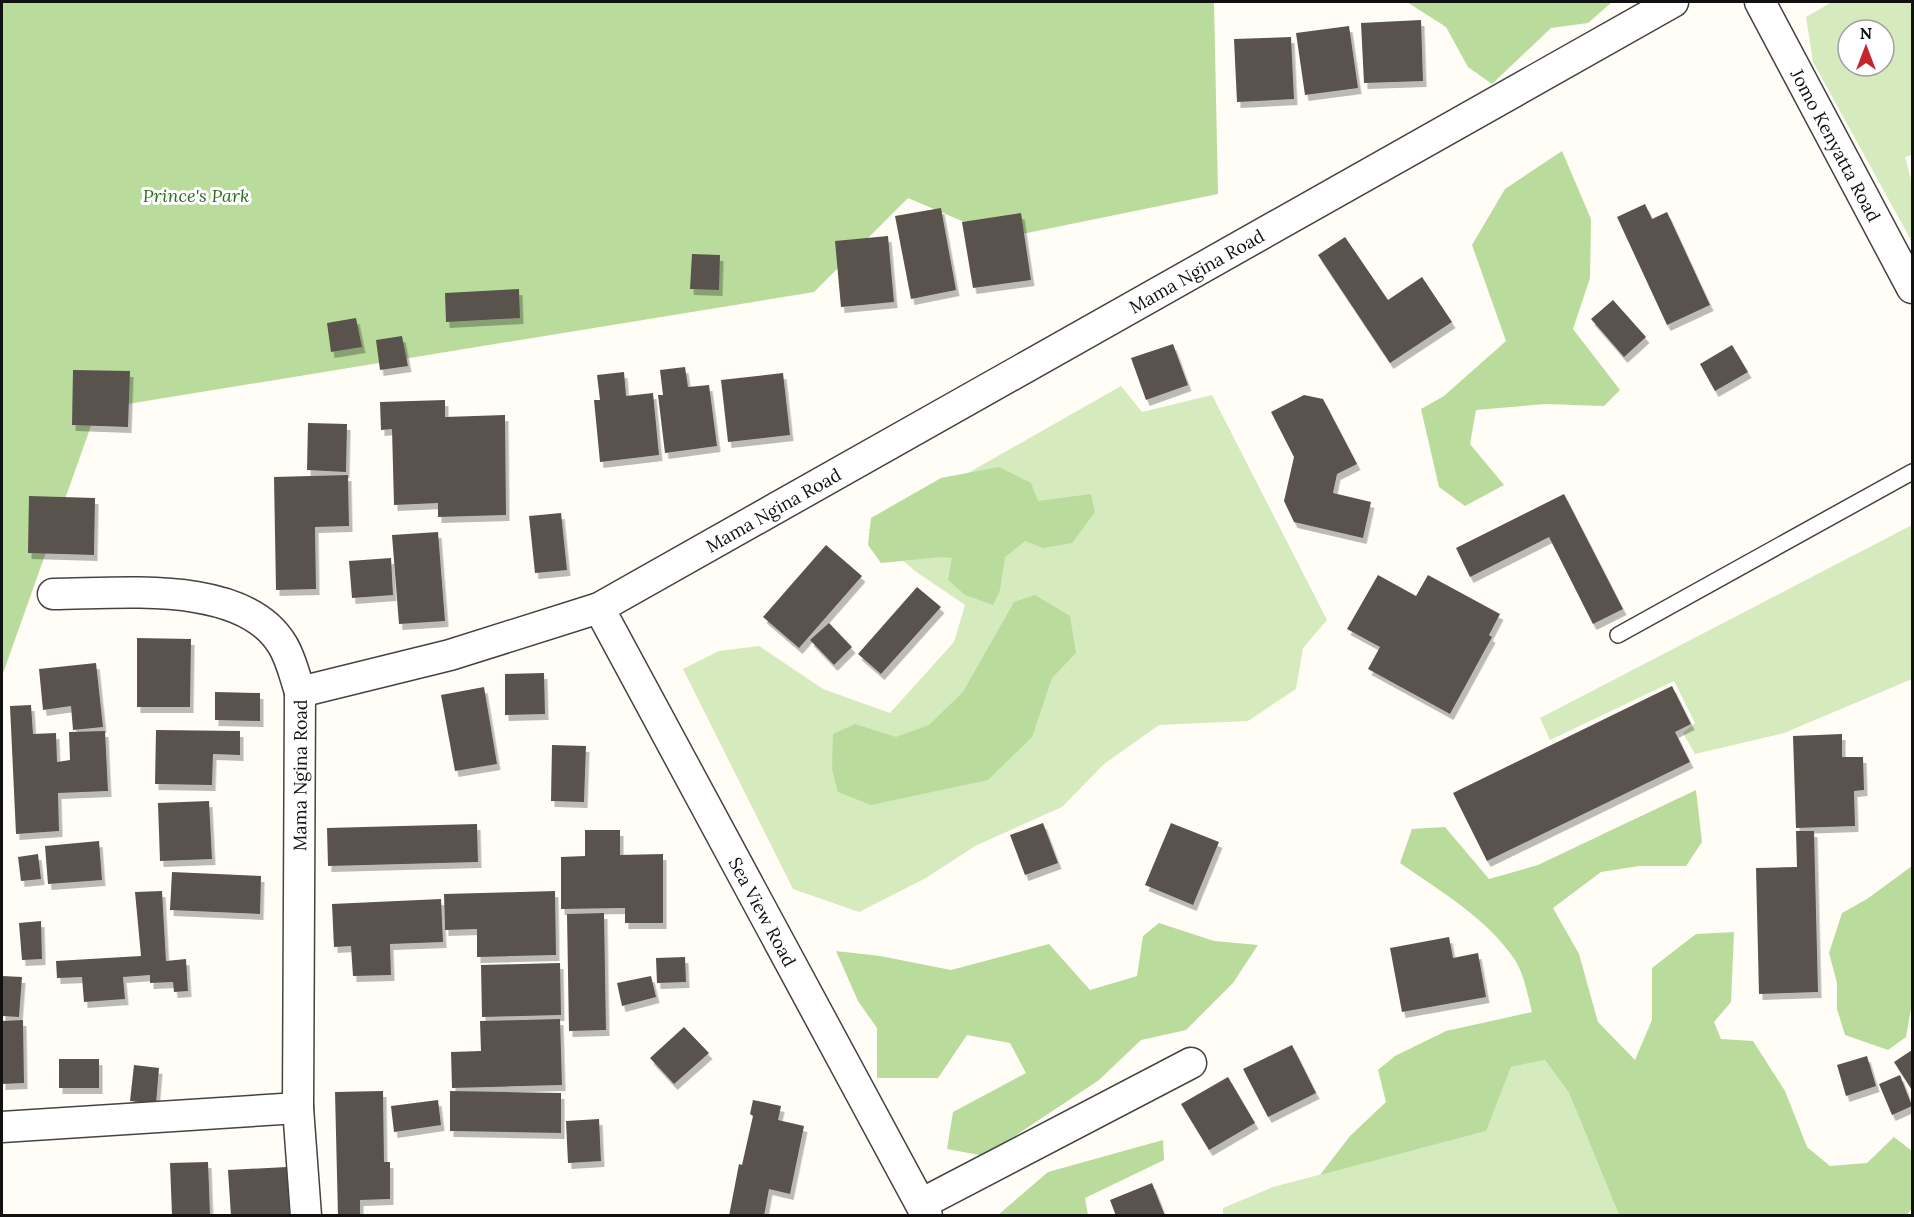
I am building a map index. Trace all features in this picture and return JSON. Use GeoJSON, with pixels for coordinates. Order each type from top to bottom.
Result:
{"type":"FeatureCollection","features":[{"type":"Feature","properties":{"kind":"street","name":"Mama Ngina Road"},"geometry":{"type":"LineString","coordinates":[[306,1215],[298,1108],[300,692],[450,655],[599,608],[1673,2]]}},
{"type":"Feature","properties":{"kind":"street","name":"Jomo Kenyatta Road"},"geometry":{"type":"LineString","coordinates":[[1760,2],[1912,288]]}},
{"type":"Feature","properties":{"kind":"street"},"geometry":{"type":"LineString","coordinates":[[53,594],[199,597],[233,607],[262,621],[282,644],[300,692]]}},
{"type":"Feature","properties":{"kind":"street","name":"Sea View Road"},"geometry":{"type":"LineString","coordinates":[[599,608],[924,1210]]}},
{"type":"Feature","properties":{"kind":"street"},"geometry":{"type":"LineString","coordinates":[[924,1210],[1191,1063]]}},
{"type":"Feature","properties":{"kind":"street"},"geometry":{"type":"LineString","coordinates":[[2,1126],[298,1108]]}},
{"type":"Feature","properties":{"kind":"lane"},"geometry":{"type":"LineString","coordinates":[[1618,635],[1912,472]]}},
{"type":"Feature","properties":{"kind":"green space","name":"Prince's Park"},"geometry":{"type":"Polygon","coordinates":[[[2,2],[1214,2],[1218,194],[1002,238],[908,198],[814,292],[97,409],[2,676],[2,2]]]}},
{"type":"Feature","properties":{"kind":"green space"},"geometry":{"type":"Polygon","coordinates":[[[1407,2],[1612,2],[1588,23],[1551,28],[1492,84],[1468,67],[1446,27],[1407,2]]]}},
{"type":"Feature","properties":{"kind":"green space"},"geometry":{"type":"Polygon","coordinates":[[[1832,2],[1912,2],[1912,155],[1905,157],[1912,183],[1912,242],[1813,62],[1806,17],[1832,2]]]}},
{"type":"Feature","properties":{"kind":"green space"},"geometry":{"type":"Polygon","coordinates":[[[1562,151],[1591,219],[1590,278],[1573,329],[1620,390],[1604,406],[1545,404],[1476,410],[1470,444],[1504,485],[1465,506],[1439,487],[1421,409],[1444,396],[1506,341],[1472,245],[1505,189],[1562,151]]]}},
{"type":"Feature","properties":{"kind":"green space"},"geometry":{"type":"Polygon","coordinates":[[[1121,386],[1142,412],[1212,395],[1327,620],[1303,648],[1296,689],[1248,721],[1159,725],[1104,764],[1062,807],[975,846],[926,878],[859,912],[793,889],[683,669],[719,651],[759,646],[823,689],[890,713],[954,642],[965,605],[915,571],[868,530],[1121,386]]]}},
{"type":"Feature","properties":{"kind":"green space"},"geometry":{"type":"Polygon","coordinates":[[[999,467],[1031,483],[1038,501],[1091,494],[1095,512],[1072,543],[1043,548],[1025,541],[1005,557],[1000,590],[993,605],[965,595],[948,580],[952,558],[881,563],[868,545],[871,518],[941,478],[999,467]]]}},
{"type":"Feature","properties":{"kind":"green space"},"geometry":{"type":"Polygon","coordinates":[[[1912,525],[1912,679],[1784,733],[1695,754],[1683,733],[1695,723],[1674,681],[1550,740],[1540,718],[1912,525]]]}},
{"type":"Feature","properties":{"kind":"green space"},"geometry":{"type":"Polygon","coordinates":[[[1035,595],[1070,616],[1076,653],[1052,678],[1032,737],[988,780],[871,805],[838,792],[832,769],[833,734],[855,724],[896,737],[929,725],[963,692],[1014,602],[1035,595]]]}},
{"type":"Feature","properties":{"kind":"green space"},"geometry":{"type":"Polygon","coordinates":[[[1696,790],[1702,842],[1686,866],[1639,866],[1601,872],[1553,908],[1579,954],[1598,1022],[1635,1060],[1652,1020],[1652,968],[1696,934],[1734,932],[1731,1002],[1714,1022],[1721,1039],[1753,1041],[1785,1091],[1807,1147],[1830,1166],[1867,1163],[1894,1137],[1912,1151],[1912,1208],[1907,1215],[1619,1215],[1569,1093],[1545,1060],[1511,1067],[1486,1131],[1320,1175],[1350,1136],[1386,1102],[1378,1070],[1395,1056],[1446,1031],[1532,1012],[1521,972],[1504,945],[1462,906],[1400,863],[1412,829],[1445,827],[1489,879],[1538,865],[1696,790]]]}},
{"type":"Feature","properties":{"kind":"green space"},"geometry":{"type":"Polygon","coordinates":[[[1912,866],[1912,1003],[1906,1037],[1888,1050],[1845,1035],[1837,1009],[1837,983],[1829,953],[1842,913],[1867,899],[1912,866]]]}},
{"type":"Feature","properties":{"kind":"green space"},"geometry":{"type":"Polygon","coordinates":[[[1159,923],[1214,941],[1258,945],[1233,983],[1186,1030],[1141,1040],[1099,1080],[985,1156],[947,1149],[953,1112],[1026,1073],[1010,1043],[967,1035],[938,1078],[877,1078],[877,1028],[858,1001],[836,951],[880,956],[951,970],[1049,944],[1090,990],[1137,976],[1143,936],[1159,923]]]}},
{"type":"Feature","properties":{"kind":"green space"},"geometry":{"type":"Polygon","coordinates":[[[1545,1060],[1569,1093],[1619,1215],[1223,1216],[1223,1208],[1273,1187],[1485,1131],[1511,1067],[1545,1060]]]}},
{"type":"Feature","properties":{"kind":"green space"},"geometry":{"type":"Polygon","coordinates":[[[1163,1140],[1164,1160],[1085,1198],[1088,1215],[998,1215],[1048,1172],[1163,1140]]]}},
{"type":"Feature","properties":{"kind":"building"},"geometry":{"type":"Polygon","coordinates":[[[1421,20],[1423,81],[1364,83],[1361,23],[1421,20]]]}},
{"type":"Feature","properties":{"kind":"building"},"geometry":{"type":"Polygon","coordinates":[[[1349,26],[1358,88],[1305,95],[1296,33],[1349,26]]]}},
{"type":"Feature","properties":{"kind":"building"},"geometry":{"type":"Polygon","coordinates":[[[1291,37],[1294,99],[1237,102],[1234,39],[1291,37]]]}},
{"type":"Feature","properties":{"kind":"building"},"geometry":{"type":"Polygon","coordinates":[[[1645,204],[1652,219],[1667,212],[1710,305],[1667,325],[1617,217],[1645,204]]]}},
{"type":"Feature","properties":{"kind":"building"},"geometry":{"type":"Polygon","coordinates":[[[941,208],[956,290],[911,299],[895,216],[941,208]]]}},
{"type":"Feature","properties":{"kind":"building"},"geometry":{"type":"Polygon","coordinates":[[[1021,213],[1031,280],[973,288],[962,222],[1021,213]]]}},
{"type":"Feature","properties":{"kind":"building"},"geometry":{"type":"Polygon","coordinates":[[[888,236],[894,302],[841,307],[835,241],[888,236]]]}},
{"type":"Feature","properties":{"kind":"building"},"geometry":{"type":"Polygon","coordinates":[[[1345,237],[1388,300],[1422,277],[1452,322],[1390,363],[1318,255],[1345,237]]]}},
{"type":"Feature","properties":{"kind":"building"},"geometry":{"type":"Polygon","coordinates":[[[692,254],[720,255],[719,290],[690,289],[692,254]]]}},
{"type":"Feature","properties":{"kind":"building"},"geometry":{"type":"Polygon","coordinates":[[[519,289],[520,318],[446,322],[445,293],[519,289]]]}},
{"type":"Feature","properties":{"kind":"building"},"geometry":{"type":"Polygon","coordinates":[[[1613,300],[1646,337],[1624,357],[1591,319],[1613,300]]]}},
{"type":"Feature","properties":{"kind":"building"},"geometry":{"type":"Polygon","coordinates":[[[356,318],[362,347],[331,352],[327,323],[356,318]]]}},
{"type":"Feature","properties":{"kind":"building"},"geometry":{"type":"Polygon","coordinates":[[[402,336],[408,366],[380,370],[376,340],[402,336]]]}},
{"type":"Feature","properties":{"kind":"building"},"geometry":{"type":"Polygon","coordinates":[[[1173,344],[1188,385],[1146,400],[1131,358],[1173,344]]]}},
{"type":"Feature","properties":{"kind":"building"},"geometry":{"type":"Polygon","coordinates":[[[1732,345],[1748,372],[1715,391],[1700,364],[1732,345]]]}},
{"type":"Feature","properties":{"kind":"building"},"geometry":{"type":"Polygon","coordinates":[[[685,367],[688,387],[709,385],[717,446],[665,453],[658,395],[663,395],[660,370],[685,367]]]}},
{"type":"Feature","properties":{"kind":"building"},"geometry":{"type":"Polygon","coordinates":[[[73,370],[130,371],[128,427],[72,425],[73,370]]]}},
{"type":"Feature","properties":{"kind":"building"},"geometry":{"type":"Polygon","coordinates":[[[624,372],[626,396],[653,393],[659,455],[600,462],[594,400],[600,400],[597,375],[624,372]]]}},
{"type":"Feature","properties":{"kind":"building"},"geometry":{"type":"Polygon","coordinates":[[[783,373],[790,435],[728,442],[721,380],[783,373]]]}},
{"type":"Feature","properties":{"kind":"building"},"geometry":{"type":"Polygon","coordinates":[[[1304,395],[1323,399],[1357,464],[1337,474],[1333,493],[1371,502],[1363,538],[1294,522],[1284,501],[1294,457],[1271,412],[1304,395]]]}},
{"type":"Feature","properties":{"kind":"building"},"geometry":{"type":"Polygon","coordinates":[[[445,400],[445,417],[505,415],[506,515],[438,517],[438,503],[394,505],[392,429],[381,430],[380,402],[445,400]]]}},
{"type":"Feature","properties":{"kind":"building"},"geometry":{"type":"Polygon","coordinates":[[[308,423],[347,424],[346,472],[307,470],[308,423]]]}},
{"type":"Feature","properties":{"kind":"building"},"geometry":{"type":"Polygon","coordinates":[[[348,475],[349,526],[315,527],[316,589],[276,590],[274,477],[348,475]]]}},
{"type":"Feature","properties":{"kind":"building"},"geometry":{"type":"Polygon","coordinates":[[[1564,494],[1623,609],[1593,624],[1549,537],[1470,577],[1456,548],[1564,494]]]}},
{"type":"Feature","properties":{"kind":"building"},"geometry":{"type":"Polygon","coordinates":[[[29,496],[95,498],[94,555],[28,553],[29,496]]]}},
{"type":"Feature","properties":{"kind":"building"},"geometry":{"type":"Polygon","coordinates":[[[561,513],[567,570],[535,573],[529,516],[561,513]]]}},
{"type":"Feature","properties":{"kind":"building"},"geometry":{"type":"Polygon","coordinates":[[[438,532],[445,621],[399,624],[392,535],[438,532]]]}},
{"type":"Feature","properties":{"kind":"building"},"geometry":{"type":"Polygon","coordinates":[[[826,545],[862,576],[799,648],[763,617],[826,545]]]}},
{"type":"Feature","properties":{"kind":"building"},"geometry":{"type":"Polygon","coordinates":[[[391,558],[393,595],[352,598],[349,561],[391,558]]]}},
{"type":"Feature","properties":{"kind":"building"},"geometry":{"type":"Polygon","coordinates":[[[1378,575],[1416,596],[1428,575],[1500,614],[1489,635],[1492,637],[1450,714],[1368,669],[1380,647],[1347,629],[1378,575]]]}},
{"type":"Feature","properties":{"kind":"building"},"geometry":{"type":"Polygon","coordinates":[[[917,587],[941,607],[881,674],[858,654],[917,587]]]}},
{"type":"Feature","properties":{"kind":"building"},"geometry":{"type":"Polygon","coordinates":[[[829,623],[852,647],[834,665],[810,640],[829,623]]]}},
{"type":"Feature","properties":{"kind":"building"},"geometry":{"type":"Polygon","coordinates":[[[137,638],[191,639],[190,707],[137,707],[137,638]]]}},
{"type":"Feature","properties":{"kind":"building"},"geometry":{"type":"Polygon","coordinates":[[[96,663],[103,727],[73,730],[71,706],[43,710],[39,669],[96,663]]]}},
{"type":"Feature","properties":{"kind":"building"},"geometry":{"type":"Polygon","coordinates":[[[544,673],[545,714],[505,715],[505,674],[544,673]]]}},
{"type":"Feature","properties":{"kind":"building"},"geometry":{"type":"Polygon","coordinates":[[[1672,686],[1691,724],[1675,732],[1690,762],[1487,861],[1453,793],[1672,686]]]}},
{"type":"Feature","properties":{"kind":"building"},"geometry":{"type":"Polygon","coordinates":[[[484,687],[497,764],[455,771],[441,695],[484,687]]]}},
{"type":"Feature","properties":{"kind":"building"},"geometry":{"type":"Polygon","coordinates":[[[215,692],[260,693],[260,721],[215,720],[215,692]]]}},
{"type":"Feature","properties":{"kind":"building"},"geometry":{"type":"Polygon","coordinates":[[[31,705],[33,734],[56,733],[57,762],[70,760],[69,732],[105,731],[108,791],[58,793],[59,831],[16,834],[10,706],[31,705]]]}},
{"type":"Feature","properties":{"kind":"building"},"geometry":{"type":"Polygon","coordinates":[[[156,730],[240,731],[240,755],[213,754],[212,785],[155,784],[156,730]]]}},
{"type":"Feature","properties":{"kind":"building"},"geometry":{"type":"Polygon","coordinates":[[[1842,734],[1842,757],[1863,757],[1864,790],[1854,791],[1855,826],[1796,828],[1793,736],[1842,734]]]}},
{"type":"Feature","properties":{"kind":"building"},"geometry":{"type":"Polygon","coordinates":[[[552,745],[586,746],[584,802],[551,801],[552,745]]]}},
{"type":"Feature","properties":{"kind":"building"},"geometry":{"type":"Polygon","coordinates":[[[209,801],[212,859],[160,861],[158,803],[209,801]]]}},
{"type":"Feature","properties":{"kind":"building"},"geometry":{"type":"Polygon","coordinates":[[[1043,823],[1058,863],[1025,875],[1010,835],[1043,823]]]}},
{"type":"Feature","properties":{"kind":"building"},"geometry":{"type":"Polygon","coordinates":[[[1171,823],[1219,842],[1193,905],[1145,885],[1171,823]]]}},
{"type":"Feature","properties":{"kind":"building"},"geometry":{"type":"Polygon","coordinates":[[[477,824],[478,862],[328,866],[327,828],[477,824]]]}},
{"type":"Feature","properties":{"kind":"building"},"geometry":{"type":"Polygon","coordinates":[[[585,830],[620,830],[620,855],[663,854],[663,923],[625,923],[625,908],[561,909],[561,857],[585,856],[585,830]]]}},
{"type":"Feature","properties":{"kind":"building"},"geometry":{"type":"Polygon","coordinates":[[[1796,831],[1814,831],[1818,992],[1759,994],[1756,868],[1797,867],[1796,831]]]}},
{"type":"Feature","properties":{"kind":"building"},"geometry":{"type":"Polygon","coordinates":[[[99,841],[102,880],[48,884],[45,846],[99,841]]]}},
{"type":"Feature","properties":{"kind":"building"},"geometry":{"type":"Polygon","coordinates":[[[38,854],[41,879],[21,881],[18,857],[38,854]]]}},
{"type":"Feature","properties":{"kind":"building"},"geometry":{"type":"Polygon","coordinates":[[[172,872],[261,876],[260,914],[170,910],[172,872]]]}},
{"type":"Feature","properties":{"kind":"building"},"geometry":{"type":"Polygon","coordinates":[[[162,891],[166,961],[186,959],[188,991],[174,992],[173,982],[150,983],[150,975],[123,977],[125,999],[84,1002],[82,977],[57,978],[56,961],[141,956],[135,892],[162,891]]]}},
{"type":"Feature","properties":{"kind":"building"},"geometry":{"type":"Polygon","coordinates":[[[555,891],[556,955],[477,957],[477,929],[445,930],[444,894],[555,891]]]}},
{"type":"Feature","properties":{"kind":"building"},"geometry":{"type":"Polygon","coordinates":[[[441,899],[443,942],[390,944],[391,975],[353,976],[351,946],[334,947],[332,904],[441,899]]]}},
{"type":"Feature","properties":{"kind":"building"},"geometry":{"type":"Polygon","coordinates":[[[604,913],[606,1030],[569,1031],[567,914],[604,913]]]}},
{"type":"Feature","properties":{"kind":"building"},"geometry":{"type":"Polygon","coordinates":[[[41,921],[42,959],[22,960],[19,923],[41,921]]]}},
{"type":"Feature","properties":{"kind":"building"},"geometry":{"type":"Polygon","coordinates":[[[1449,937],[1453,958],[1478,953],[1486,997],[1402,1012],[1390,948],[1449,937]]]}},
{"type":"Feature","properties":{"kind":"building"},"geometry":{"type":"Polygon","coordinates":[[[685,957],[686,982],[657,983],[656,958],[685,957]]]}},
{"type":"Feature","properties":{"kind":"building"},"geometry":{"type":"Polygon","coordinates":[[[560,963],[561,1015],[482,1017],[481,965],[560,963]]]}},
{"type":"Feature","properties":{"kind":"building"},"geometry":{"type":"Polygon","coordinates":[[[2,976],[22,977],[19,1017],[2,1016],[2,976]]]}},
{"type":"Feature","properties":{"kind":"building"},"geometry":{"type":"Polygon","coordinates":[[[651,976],[656,997],[622,1006],[617,983],[651,976]]]}},
{"type":"Feature","properties":{"kind":"building"},"geometry":{"type":"Polygon","coordinates":[[[560,1019],[562,1085],[452,1088],[451,1052],[481,1051],[480,1021],[560,1019]]]}},
{"type":"Feature","properties":{"kind":"building"},"geometry":{"type":"Polygon","coordinates":[[[23,1020],[24,1083],[2,1084],[2,1021],[23,1020]]]}},
{"type":"Feature","properties":{"kind":"building"},"geometry":{"type":"Polygon","coordinates":[[[684,1027],[709,1053],[674,1084],[650,1058],[684,1027]]]}},
{"type":"Feature","properties":{"kind":"building"},"geometry":{"type":"Polygon","coordinates":[[[1292,1045],[1316,1093],[1268,1117],[1243,1069],[1292,1045]]]}},
{"type":"Feature","properties":{"kind":"building"},"geometry":{"type":"Polygon","coordinates":[[[1912,1050],[1912,1090],[1894,1062],[1912,1050]]]}},
{"type":"Feature","properties":{"kind":"building"},"geometry":{"type":"Polygon","coordinates":[[[1867,1056],[1876,1086],[1846,1096],[1837,1065],[1867,1056]]]}},
{"type":"Feature","properties":{"kind":"building"},"geometry":{"type":"Polygon","coordinates":[[[59,1059],[99,1059],[99,1088],[59,1088],[59,1059]]]}},
{"type":"Feature","properties":{"kind":"building"},"geometry":{"type":"Polygon","coordinates":[[[134,1065],[159,1068],[156,1104],[130,1101],[134,1065]]]}},
{"type":"Feature","properties":{"kind":"building"},"geometry":{"type":"Polygon","coordinates":[[[1900,1075],[1912,1106],[1892,1115],[1879,1084],[1900,1075]]]}},
{"type":"Feature","properties":{"kind":"building"},"geometry":{"type":"Polygon","coordinates":[[[1228,1077],[1255,1123],[1209,1150],[1181,1104],[1228,1077]]]}},
{"type":"Feature","properties":{"kind":"building"},"geometry":{"type":"Polygon","coordinates":[[[383,1091],[384,1162],[390,1162],[390,1199],[360,1200],[360,1216],[338,1216],[335,1092],[383,1091]]]}},
{"type":"Feature","properties":{"kind":"building"},"geometry":{"type":"Polygon","coordinates":[[[450,1091],[561,1093],[561,1133],[450,1131],[450,1091]]]}},
{"type":"Feature","properties":{"kind":"building"},"geometry":{"type":"Polygon","coordinates":[[[438,1100],[441,1125],[394,1132],[391,1106],[438,1100]]]}},
{"type":"Feature","properties":{"kind":"building"},"geometry":{"type":"Polygon","coordinates":[[[753,1100],[781,1106],[778,1120],[804,1126],[790,1194],[769,1189],[764,1216],[729,1216],[739,1164],[742,1165],[753,1116],[750,1114],[753,1100]]]}},
{"type":"Feature","properties":{"kind":"building"},"geometry":{"type":"Polygon","coordinates":[[[599,1119],[601,1161],[568,1163],[566,1121],[599,1119]]]}},
{"type":"Feature","properties":{"kind":"building"},"geometry":{"type":"Polygon","coordinates":[[[208,1162],[210,1214],[172,1215],[170,1163],[208,1162]]]}},
{"type":"Feature","properties":{"kind":"building"},"geometry":{"type":"Polygon","coordinates":[[[287,1167],[290,1216],[231,1216],[228,1170],[287,1167]]]}},
{"type":"Feature","properties":{"kind":"building"},"geometry":{"type":"Polygon","coordinates":[[[1152,1183],[1165,1216],[1116,1216],[1110,1200],[1152,1183]]]}}]}
